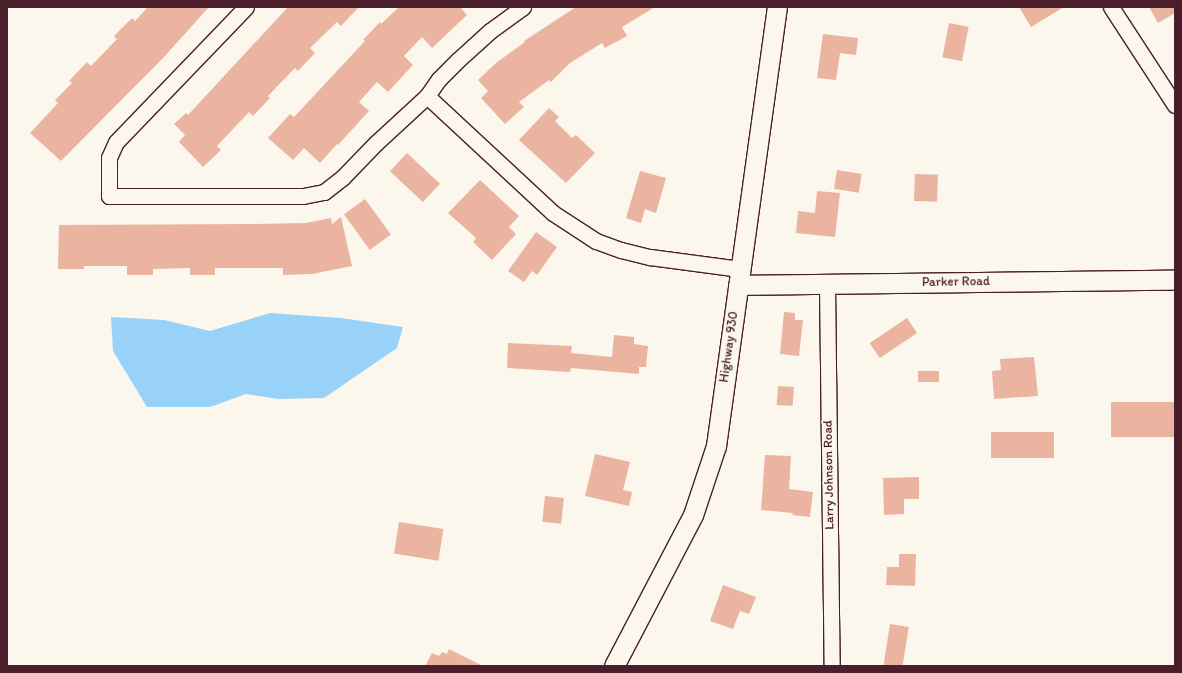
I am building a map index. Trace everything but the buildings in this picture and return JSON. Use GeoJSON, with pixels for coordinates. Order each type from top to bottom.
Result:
{"type":"FeatureCollection","features":[{"type":"Feature","properties":{"kind":"street"},"geometry":{"type":"LineString","coordinates":[[246,7],[116,142],[109,158],[109,196],[304,196],[324,192],[343,178],[376,143],[427,96],[439,79],[458,60],[490,31],[523,7]]}},
{"type":"Feature","properties":{"kind":"street","name":"Highway 930"},"geometry":{"type":"LineString","coordinates":[[614,666],[693,515],[699,501],[716,446],[777,7]]}},
{"type":"Feature","properties":{"kind":"street"},"geometry":{"type":"LineString","coordinates":[[1111,7],[1175,104]]}},
{"type":"Feature","properties":{"kind":"street"},"geometry":{"type":"LineString","coordinates":[[427,96],[553,213],[596,241],[620,250],[739,277]]}},
{"type":"Feature","properties":{"kind":"street","name":"Parker Road"},"geometry":{"type":"LineString","coordinates":[[739,277],[740,285],[1175,280]]}},
{"type":"Feature","properties":{"kind":"street","name":"Larry Johnson Road"},"geometry":{"type":"LineString","coordinates":[[827,284],[832,666]]}},
{"type":"Feature","properties":{"kind":"water"},"geometry":{"type":"Polygon","coordinates":[[[270,313],[341,318],[403,327],[397,348],[324,398],[278,399],[246,394],[210,407],[147,407],[113,351],[111,317],[164,320],[210,331],[270,313]]]}}]}
